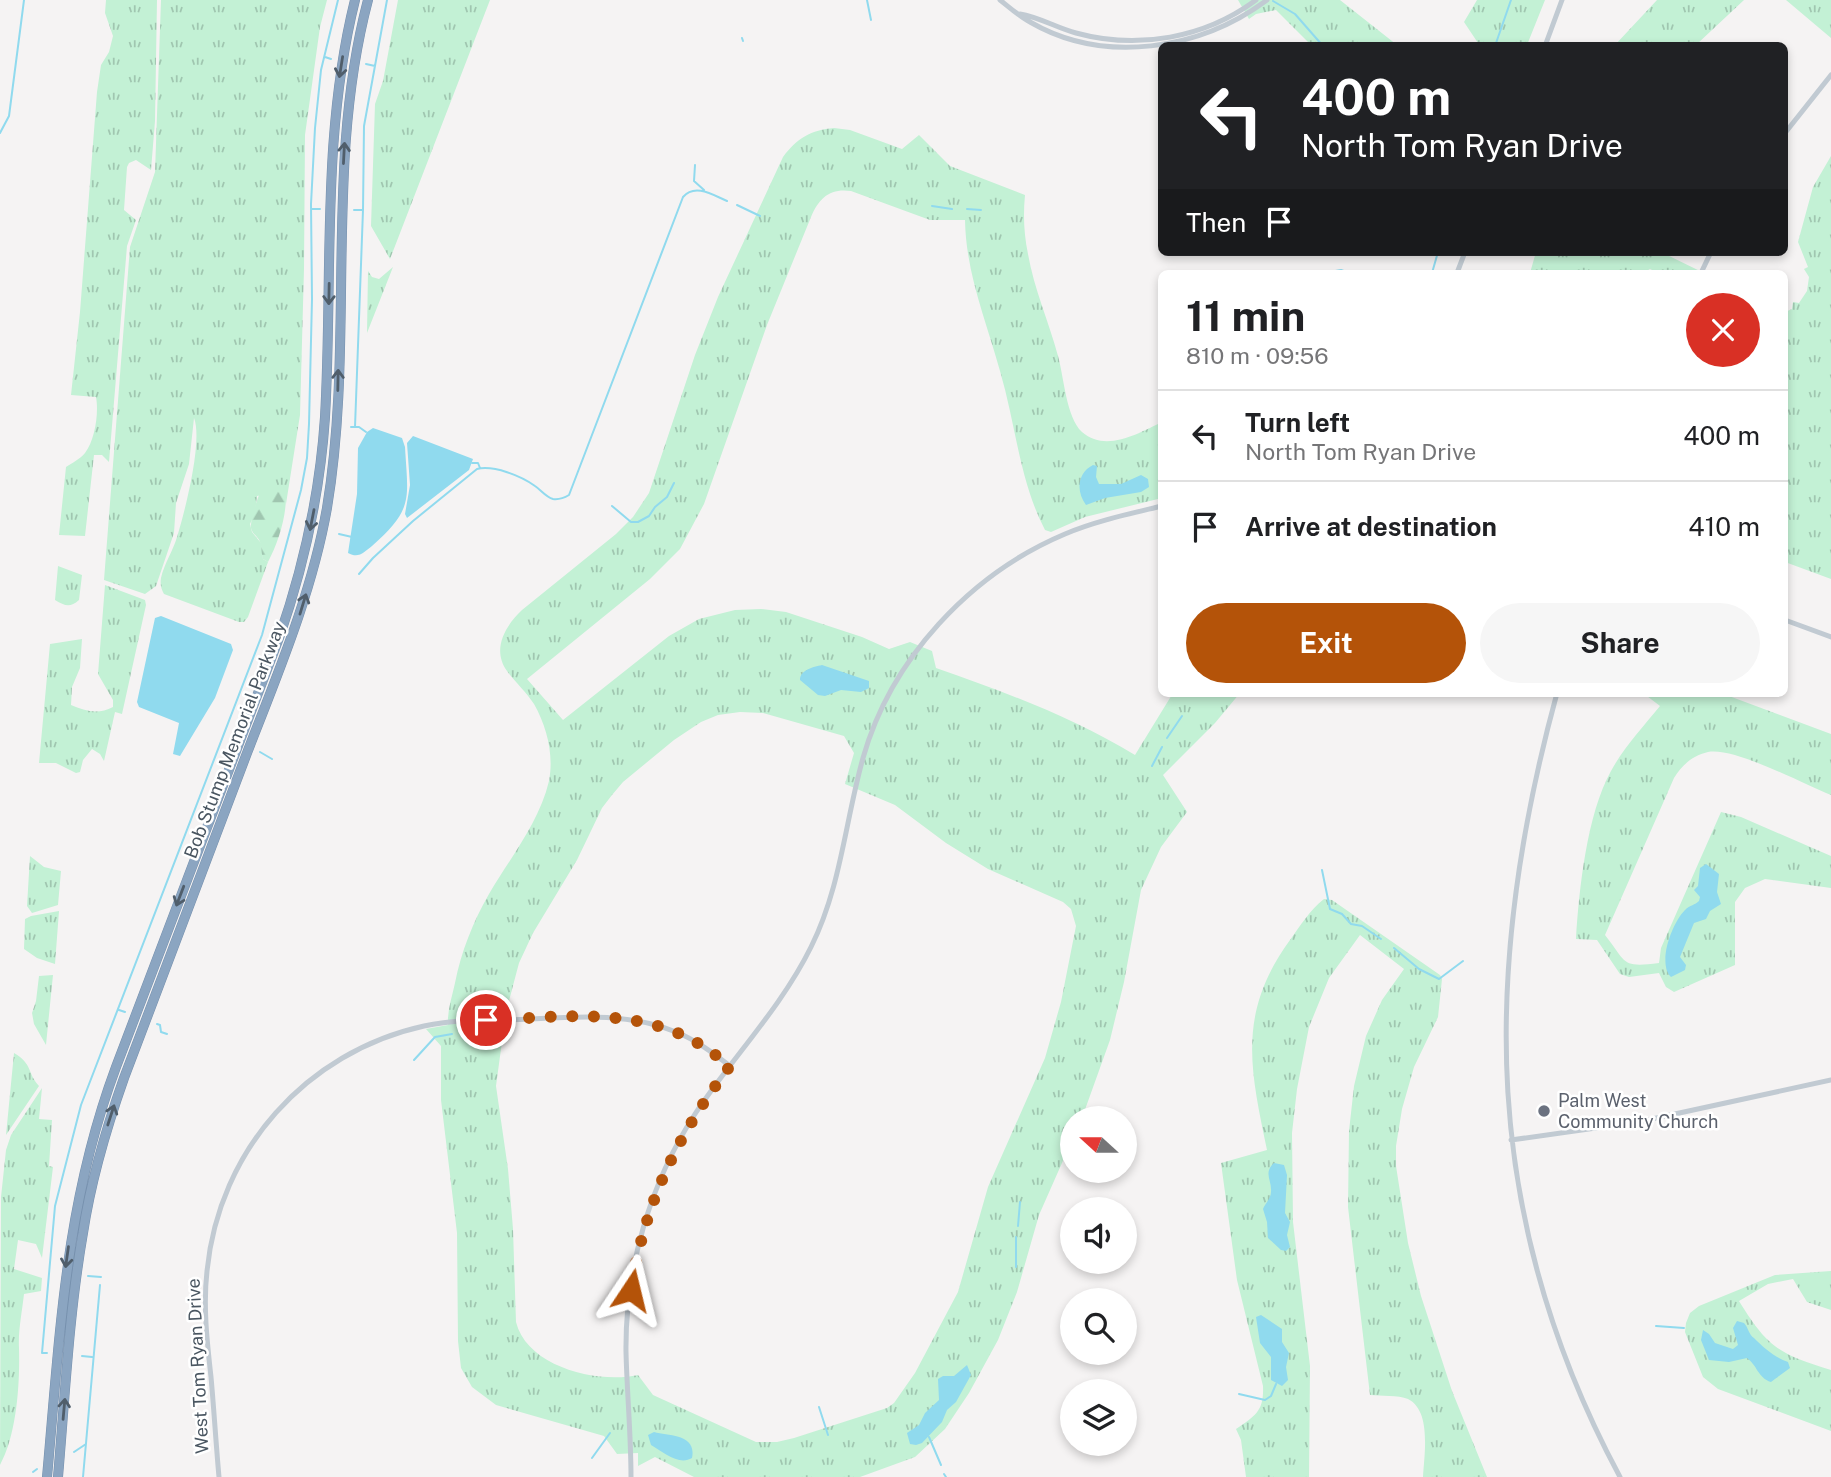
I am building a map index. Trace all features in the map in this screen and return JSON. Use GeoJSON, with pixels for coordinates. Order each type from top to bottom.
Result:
{"type":"FeatureCollection","features":[{"type":"Feature","properties":{"kind":"highway","name":"Bob Stump Memorial Parkway"},"geometry":{"type":"LineString","coordinates":[[47,1477],[66,1264],[79,1189],[92,1138],[111,1079],[279,638],[298,581],[312,520],[320,476],[325,417],[334,131],[341,72],[355,0]]}},
{"type":"Feature","properties":{"kind":"highway","name":"Bob Stump Memorial Parkway"},"geometry":{"type":"LineString","coordinates":[[58,1477],[78,1261],[100,1155],[124,1078],[298,619],[315,562],[326,511],[338,406],[345,130],[353,71],[368,0]]}},
{"type":"Feature","properties":{"kind":"street"},"geometry":{"type":"LineString","coordinates":[[1000,0],[1020,13],[1057,28],[1091,37],[1123,41],[1177,36],[1206,27],[1256,0]]}},
{"type":"Feature","properties":{"kind":"street"},"geometry":{"type":"LineString","coordinates":[[1180,42],[1213,31],[1267,0]]}},
{"type":"Feature","properties":{"kind":"street"},"geometry":{"type":"LineString","coordinates":[[1546,42],[1562,0]]}},
{"type":"Feature","properties":{"kind":"street"},"geometry":{"type":"LineString","coordinates":[[1020,13],[1039,27],[1077,41],[1114,46],[1158,45]]}},
{"type":"Feature","properties":{"kind":"street"},"geometry":{"type":"LineString","coordinates":[[1788,129],[1831,75]]}},
{"type":"Feature","properties":{"kind":"street"},"geometry":{"type":"LineString","coordinates":[[631,1477],[626,1350],[629,1303],[639,1244],[655,1195],[694,1116],[797,972],[822,925],[837,879],[866,747],[888,698],[925,641],[952,610],[985,580],[1032,550],[1084,527],[1158,507]]}},
{"type":"Feature","properties":{"kind":"street"},"geometry":{"type":"LineString","coordinates":[[1788,621],[1831,637]]}},
{"type":"Feature","properties":{"kind":"street"},"geometry":{"type":"LineString","coordinates":[[1556,697],[1530,802],[1513,911],[1505,1044],[1511,1140],[1522,1214],[1539,1283],[1558,1339],[1620,1477]]}},
{"type":"Feature","properties":{"kind":"street","name":"West Tom Ryan Drive"},"geometry":{"type":"LineString","coordinates":[[219,1477],[205,1311],[206,1272],[212,1238],[228,1188],[265,1125],[288,1098],[321,1070],[341,1057],[386,1037],[427,1025],[582,1016],[621,1018],[676,1032],[703,1046],[730,1066]]}},
{"type":"Feature","properties":{"kind":"street"},"geometry":{"type":"LineString","coordinates":[[1511,1140],[1638,1122],[1831,1080]]}},
{"type":"Feature","properties":{"kind":"green space"},"geometry":{"type":"Polygon","coordinates":[[[106,0],[157,0],[155,121],[151,170],[136,160],[127,167],[124,210],[136,220],[127,246],[109,462],[102,455],[94,455],[85,536],[59,535],[66,467],[85,453],[94,434],[96,418],[96,397],[71,395],[97,92],[101,65],[109,52],[113,36],[105,13],[106,0]]]}},
{"type":"Feature","properties":{"kind":"green space"},"geometry":{"type":"Polygon","coordinates":[[[161,0],[327,0],[320,27],[305,135],[300,415],[286,504],[286,491],[257,496],[255,513],[250,524],[252,532],[261,543],[263,559],[268,562],[244,622],[164,594],[161,588],[162,573],[177,537],[192,476],[196,443],[194,418],[189,464],[176,503],[174,533],[156,586],[145,594],[104,580],[130,247],[155,172],[161,0]]]}},
{"type":"Feature","properties":{"kind":"green space"},"geometry":{"type":"Polygon","coordinates":[[[398,0],[490,0],[390,259],[371,226],[375,104],[383,81],[398,0]]]}},
{"type":"Feature","properties":{"kind":"green space"},"geometry":{"type":"Polygon","coordinates":[[[1238,0],[1340,0],[1393,42],[1308,42],[1276,10],[1256,14],[1249,19],[1238,0]]]}},
{"type":"Feature","properties":{"kind":"green space"},"geometry":{"type":"Polygon","coordinates":[[[1477,0],[1545,0],[1528,42],[1477,42],[1464,22],[1477,0]]]}},
{"type":"Feature","properties":{"kind":"green space"},"geometry":{"type":"Polygon","coordinates":[[[1657,0],[1744,0],[1699,42],[1618,42],[1657,0]]]}},
{"type":"Feature","properties":{"kind":"green space"},"geometry":{"type":"Polygon","coordinates":[[[1786,0],[1831,0],[1831,38],[1786,0]]]}},
{"type":"Feature","properties":{"kind":"green space"},"geometry":{"type":"Polygon","coordinates":[[[826,129],[850,130],[902,149],[919,135],[950,166],[1025,195],[1025,232],[1031,267],[1058,356],[1072,417],[1082,432],[1101,441],[1122,439],[1158,424],[1158,499],[1085,517],[1051,532],[1045,530],[1029,492],[995,352],[973,278],[965,220],[930,220],[851,191],[837,191],[818,204],[811,217],[767,325],[704,504],[680,549],[650,579],[527,679],[563,720],[669,636],[699,619],[735,610],[761,609],[786,612],[862,637],[889,649],[910,642],[932,651],[936,668],[1038,706],[1135,755],[1171,697],[1237,697],[1215,723],[1163,775],[1187,812],[1161,847],[1141,890],[1110,1040],[1086,1106],[1060,1106],[1060,1167],[1039,1215],[1017,1292],[998,1340],[969,1393],[945,1429],[915,1457],[860,1477],[694,1477],[655,1457],[638,1466],[638,1453],[617,1454],[604,1436],[496,1405],[472,1387],[461,1368],[458,1341],[457,1233],[441,1100],[441,1046],[426,1029],[448,1025],[458,971],[473,926],[489,894],[531,826],[549,781],[550,751],[543,722],[534,704],[502,663],[500,646],[506,630],[522,610],[616,534],[633,517],[649,493],[695,355],[718,297],[783,157],[805,136],[826,129]],[[763,713],[718,715],[701,722],[674,740],[623,782],[602,808],[577,860],[533,933],[519,963],[506,1012],[496,1086],[508,1169],[516,1322],[523,1338],[534,1351],[566,1369],[604,1377],[638,1375],[653,1395],[756,1442],[777,1442],[794,1438],[887,1408],[894,1403],[915,1373],[958,1292],[988,1187],[1045,1058],[1061,1002],[1076,926],[1071,909],[1063,902],[988,869],[946,843],[895,805],[845,784],[854,753],[844,736],[763,713]]]}},
{"type":"Feature","properties":{"kind":"green space"},"geometry":{"type":"Polygon","coordinates":[[[1831,156],[1831,579],[1788,563],[1788,311],[1792,309],[1793,302],[1799,303],[1807,291],[1809,277],[1804,269],[1808,267],[1798,242],[1813,187],[1831,156]]]}},
{"type":"Feature","properties":{"kind":"green space"},"geometry":{"type":"Polygon","coordinates":[[[1535,256],[1669,256],[1698,270],[1650,269],[1531,270],[1535,256]]]}},
{"type":"Feature","properties":{"kind":"green space"},"geometry":{"type":"Polygon","coordinates":[[[393,267],[367,333],[368,271],[372,277],[379,279],[393,267]]]}},
{"type":"Feature","properties":{"kind":"green space"},"geometry":{"type":"Polygon","coordinates":[[[270,487],[286,491],[286,500],[282,528],[268,562],[263,559],[260,542],[251,525],[260,492],[270,487]]]}},
{"type":"Feature","properties":{"kind":"green space"},"geometry":{"type":"Polygon","coordinates":[[[58,566],[82,575],[79,600],[73,604],[65,605],[55,600],[58,566]]]}},
{"type":"Feature","properties":{"kind":"green space"},"geometry":{"type":"Polygon","coordinates":[[[105,585],[145,600],[146,605],[122,714],[115,712],[104,761],[100,754],[92,749],[83,760],[80,772],[76,773],[56,763],[39,763],[50,644],[82,639],[80,668],[72,687],[71,705],[92,711],[113,707],[113,700],[98,674],[105,585]]]}},
{"type":"Feature","properties":{"kind":"green space"},"geometry":{"type":"Polygon","coordinates":[[[1648,697],[1732,697],[1831,734],[1831,795],[1751,761],[1720,752],[1708,752],[1692,759],[1674,778],[1605,935],[1626,961],[1638,965],[1659,963],[1661,948],[1721,812],[1741,817],[1831,856],[1831,888],[1765,879],[1745,888],[1735,902],[1735,965],[1674,992],[1666,987],[1659,973],[1629,977],[1620,974],[1597,940],[1576,939],[1586,852],[1596,808],[1611,771],[1634,737],[1660,706],[1648,697]]]}},
{"type":"Feature","properties":{"kind":"green space"},"geometry":{"type":"Polygon","coordinates":[[[30,856],[44,867],[61,871],[58,905],[32,913],[27,906],[30,856]]]}},
{"type":"Feature","properties":{"kind":"green space"},"geometry":{"type":"Polygon","coordinates":[[[1324,899],[1332,900],[1442,979],[1438,1017],[1414,1067],[1402,1109],[1396,1166],[1408,1243],[1421,1296],[1452,1391],[1487,1477],[1423,1477],[1424,1423],[1416,1405],[1404,1398],[1370,1395],[1348,1207],[1349,1131],[1354,1086],[1366,1036],[1382,1000],[1404,969],[1360,935],[1329,978],[1309,1027],[1292,1133],[1293,1222],[1310,1366],[1309,1477],[1246,1477],[1241,1440],[1236,1429],[1257,1412],[1262,1401],[1263,1386],[1237,1280],[1221,1163],[1267,1150],[1253,1067],[1255,1017],[1273,967],[1305,918],[1324,899]]]}},
{"type":"Feature","properties":{"kind":"green space"},"geometry":{"type":"Polygon","coordinates":[[[59,911],[55,964],[37,958],[24,949],[25,919],[59,911]]]}},
{"type":"Feature","properties":{"kind":"green space"},"geometry":{"type":"Polygon","coordinates":[[[53,975],[46,1045],[34,1024],[32,1013],[39,976],[53,975]]]}},
{"type":"Feature","properties":{"kind":"green space"},"geometry":{"type":"Polygon","coordinates":[[[14,1053],[24,1061],[39,1086],[6,1135],[14,1053]]]}},
{"type":"Feature","properties":{"kind":"green space"},"geometry":{"type":"Polygon","coordinates":[[[42,1088],[39,1119],[52,1120],[49,1166],[53,1167],[42,1258],[36,1244],[18,1240],[14,1269],[42,1278],[41,1291],[24,1294],[14,1424],[0,1465],[1,1197],[6,1150],[11,1135],[42,1088]]]}},
{"type":"Feature","properties":{"kind":"green space"},"geometry":{"type":"Polygon","coordinates":[[[1831,1271],[1831,1310],[1807,1302],[1793,1279],[1768,1284],[1739,1301],[1758,1329],[1776,1347],[1787,1354],[1831,1370],[1831,1431],[1718,1389],[1703,1377],[1685,1332],[1690,1313],[1699,1306],[1775,1275],[1831,1271]]]}},
{"type":"Feature","properties":{"kind":"water"},"geometry":{"type":"Polygon","coordinates":[[[373,428],[402,438],[405,447],[407,491],[402,512],[395,522],[372,546],[355,555],[348,553],[357,494],[358,448],[367,432],[373,428]]]}},
{"type":"Feature","properties":{"kind":"water"},"geometry":{"type":"Polygon","coordinates":[[[413,436],[473,459],[469,470],[407,518],[405,514],[410,485],[407,443],[413,436]]]}},
{"type":"Feature","properties":{"kind":"water"},"geometry":{"type":"Polygon","coordinates":[[[1093,465],[1097,466],[1096,477],[1099,484],[1121,484],[1141,475],[1148,479],[1149,487],[1141,492],[1105,498],[1086,505],[1080,483],[1084,473],[1093,465]]]}},
{"type":"Feature","properties":{"kind":"water"},"geometry":{"type":"Polygon","coordinates":[[[161,616],[231,644],[233,650],[215,698],[180,756],[173,754],[179,723],[139,707],[137,702],[155,618],[161,616]]]}},
{"type":"Feature","properties":{"kind":"water"},"geometry":{"type":"Polygon","coordinates":[[[822,665],[869,681],[869,688],[861,692],[841,690],[825,696],[818,695],[800,680],[805,671],[822,665]]]}},
{"type":"Feature","properties":{"kind":"water"},"geometry":{"type":"Polygon","coordinates":[[[1706,864],[1719,874],[1717,892],[1721,904],[1710,911],[1706,919],[1694,923],[1680,957],[1686,965],[1685,970],[1671,977],[1665,962],[1671,933],[1687,908],[1699,901],[1700,897],[1694,890],[1698,886],[1700,868],[1706,864]]]}},
{"type":"Feature","properties":{"kind":"water"},"geometry":{"type":"Polygon","coordinates":[[[1274,1163],[1284,1165],[1287,1175],[1285,1213],[1290,1222],[1287,1235],[1290,1247],[1286,1251],[1281,1250],[1268,1238],[1263,1209],[1271,1194],[1268,1173],[1274,1163]]]}},
{"type":"Feature","properties":{"kind":"water"},"geometry":{"type":"Polygon","coordinates":[[[1261,1315],[1282,1329],[1282,1342],[1289,1353],[1286,1367],[1288,1380],[1282,1386],[1271,1380],[1271,1357],[1260,1343],[1256,1317],[1261,1315]]]}},
{"type":"Feature","properties":{"kind":"water"},"geometry":{"type":"Polygon","coordinates":[[[1737,1321],[1744,1323],[1752,1337],[1765,1349],[1788,1362],[1790,1368],[1771,1382],[1763,1378],[1747,1358],[1729,1362],[1709,1360],[1701,1340],[1703,1330],[1715,1343],[1733,1349],[1738,1345],[1733,1328],[1737,1321]]]}},
{"type":"Feature","properties":{"kind":"water"},"geometry":{"type":"Polygon","coordinates":[[[967,1365],[971,1375],[942,1422],[922,1443],[910,1444],[907,1433],[919,1425],[925,1413],[939,1400],[938,1379],[954,1376],[967,1365]]]}},
{"type":"Feature","properties":{"kind":"water"},"geometry":{"type":"Polygon","coordinates":[[[654,1432],[686,1440],[692,1450],[692,1458],[676,1459],[651,1445],[648,1435],[654,1432]]]}},
{"type":"Feature","properties":{"kind":"waterway"},"geometry":{"type":"LineString","coordinates":[[0,133],[9,116],[24,0]]}},
{"type":"Feature","properties":{"kind":"waterway"},"geometry":{"type":"LineString","coordinates":[[47,1353],[42,1353],[55,1206],[81,1105],[262,635],[301,490],[307,458],[309,424],[311,204],[315,128],[321,70],[338,0]]}},
{"type":"Feature","properties":{"kind":"waterway"},"geometry":{"type":"LineString","coordinates":[[355,427],[364,126],[387,0]]}},
{"type":"Feature","properties":{"kind":"waterway"},"geometry":{"type":"LineString","coordinates":[[867,0],[871,20]]}},
{"type":"Feature","properties":{"kind":"waterway"},"geometry":{"type":"LineString","coordinates":[[1496,42],[1511,0]]}},
{"type":"Feature","properties":{"kind":"waterway"},"geometry":{"type":"LineString","coordinates":[[1273,1],[1295,14],[1320,42]]}},
{"type":"Feature","properties":{"kind":"waterway"},"geometry":{"type":"LineString","coordinates":[[325,57],[331,59]]}},
{"type":"Feature","properties":{"kind":"waterway"},"geometry":{"type":"LineString","coordinates":[[366,64],[375,66]]}},
{"type":"Feature","properties":{"kind":"waterway"},"geometry":{"type":"LineString","coordinates":[[695,165],[694,181],[704,190]]}},
{"type":"Feature","properties":{"kind":"waterway"},"geometry":{"type":"LineString","coordinates":[[359,574],[413,521],[477,469],[499,470],[515,475],[553,499],[569,495],[683,197],[693,191],[699,191],[727,201]]}},
{"type":"Feature","properties":{"kind":"waterway"},"geometry":{"type":"LineString","coordinates":[[737,205],[760,216]]}},
{"type":"Feature","properties":{"kind":"waterway"},"geometry":{"type":"LineString","coordinates":[[932,206],[952,209]]}},
{"type":"Feature","properties":{"kind":"waterway"},"geometry":{"type":"LineString","coordinates":[[312,209],[320,209]]}},
{"type":"Feature","properties":{"kind":"waterway"},"geometry":{"type":"LineString","coordinates":[[967,209],[981,210]]}},
{"type":"Feature","properties":{"kind":"waterway"},"geometry":{"type":"LineString","coordinates":[[354,210],[363,210]]}},
{"type":"Feature","properties":{"kind":"waterway"},"geometry":{"type":"LineString","coordinates":[[1433,270],[1437,256]]}},
{"type":"Feature","properties":{"kind":"waterway"},"geometry":{"type":"LineString","coordinates":[[351,427],[359,427],[366,432]]}},
{"type":"Feature","properties":{"kind":"waterway"},"geometry":{"type":"LineString","coordinates":[[472,463],[478,463],[480,468]]}},
{"type":"Feature","properties":{"kind":"waterway"},"geometry":{"type":"LineString","coordinates":[[612,506],[631,522],[638,522],[649,516],[667,497],[674,483]]}},
{"type":"Feature","properties":{"kind":"waterway"},"geometry":{"type":"LineString","coordinates":[[339,534],[352,537]]}},
{"type":"Feature","properties":{"kind":"waterway"},"geometry":{"type":"LineString","coordinates":[[1167,738],[1182,716]]}},
{"type":"Feature","properties":{"kind":"waterway"},"geometry":{"type":"LineString","coordinates":[[1152,766],[1162,747]]}},
{"type":"Feature","properties":{"kind":"waterway"},"geometry":{"type":"LineString","coordinates":[[260,752],[272,759]]}},
{"type":"Feature","properties":{"kind":"waterway"},"geometry":{"type":"LineString","coordinates":[[1322,870],[1330,909],[1342,914],[1351,924],[1362,926],[1381,939]]}},
{"type":"Feature","properties":{"kind":"waterway"},"geometry":{"type":"LineString","coordinates":[[1394,948],[1419,969],[1439,979],[1463,961]]}},
{"type":"Feature","properties":{"kind":"waterway"},"geometry":{"type":"LineString","coordinates":[[119,1010],[125,1012]]}},
{"type":"Feature","properties":{"kind":"waterway"},"geometry":{"type":"LineString","coordinates":[[157,1024],[160,1025],[161,1032],[167,1034]]}},
{"type":"Feature","properties":{"kind":"waterway"},"geometry":{"type":"LineString","coordinates":[[414,1060],[435,1037],[452,1034]]}},
{"type":"Feature","properties":{"kind":"waterway"},"geometry":{"type":"LineString","coordinates":[[1018,1226],[1020,1202]]}},
{"type":"Feature","properties":{"kind":"waterway"},"geometry":{"type":"LineString","coordinates":[[1016,1237],[1016,1267]]}},
{"type":"Feature","properties":{"kind":"waterway"},"geometry":{"type":"LineString","coordinates":[[88,1276],[101,1277]]}},
{"type":"Feature","properties":{"kind":"waterway"},"geometry":{"type":"LineString","coordinates":[[83,1477],[100,1285]]}},
{"type":"Feature","properties":{"kind":"waterway"},"geometry":{"type":"LineString","coordinates":[[1656,1326],[1684,1328]]}},
{"type":"Feature","properties":{"kind":"waterway"},"geometry":{"type":"LineString","coordinates":[[82,1356],[92,1357]]}},
{"type":"Feature","properties":{"kind":"waterway"},"geometry":{"type":"LineString","coordinates":[[1239,1394],[1265,1400],[1271,1396],[1276,1384]]}},
{"type":"Feature","properties":{"kind":"waterway"},"geometry":{"type":"LineString","coordinates":[[819,1407],[828,1435]]}},
{"type":"Feature","properties":{"kind":"waterway"},"geometry":{"type":"LineString","coordinates":[[592,1458],[610,1433]]}},
{"type":"Feature","properties":{"kind":"waterway"},"geometry":{"type":"LineString","coordinates":[[929,1437],[941,1465]]}},
{"type":"Feature","properties":{"kind":"waterway"},"geometry":{"type":"LineString","coordinates":[[74,1452],[86,1444]]}},
{"type":"Feature","properties":{"kind":"waterway"},"geometry":{"type":"LineString","coordinates":[[33,1472],[37,1469]]}},
{"type":"Feature","properties":{"kind":"place","name":"Palm West Community Church"},"geometry":{"type":"Point","coordinates":[1544,1111]}},
{"type":"Feature","properties":{"kind":"route"},"geometry":{"type":"LineString","coordinates":[[486,1020],[582,1016],[621,1018],[676,1032],[703,1046],[730,1066],[694,1116],[663,1174],[639,1244],[631,1290]]}}]}
